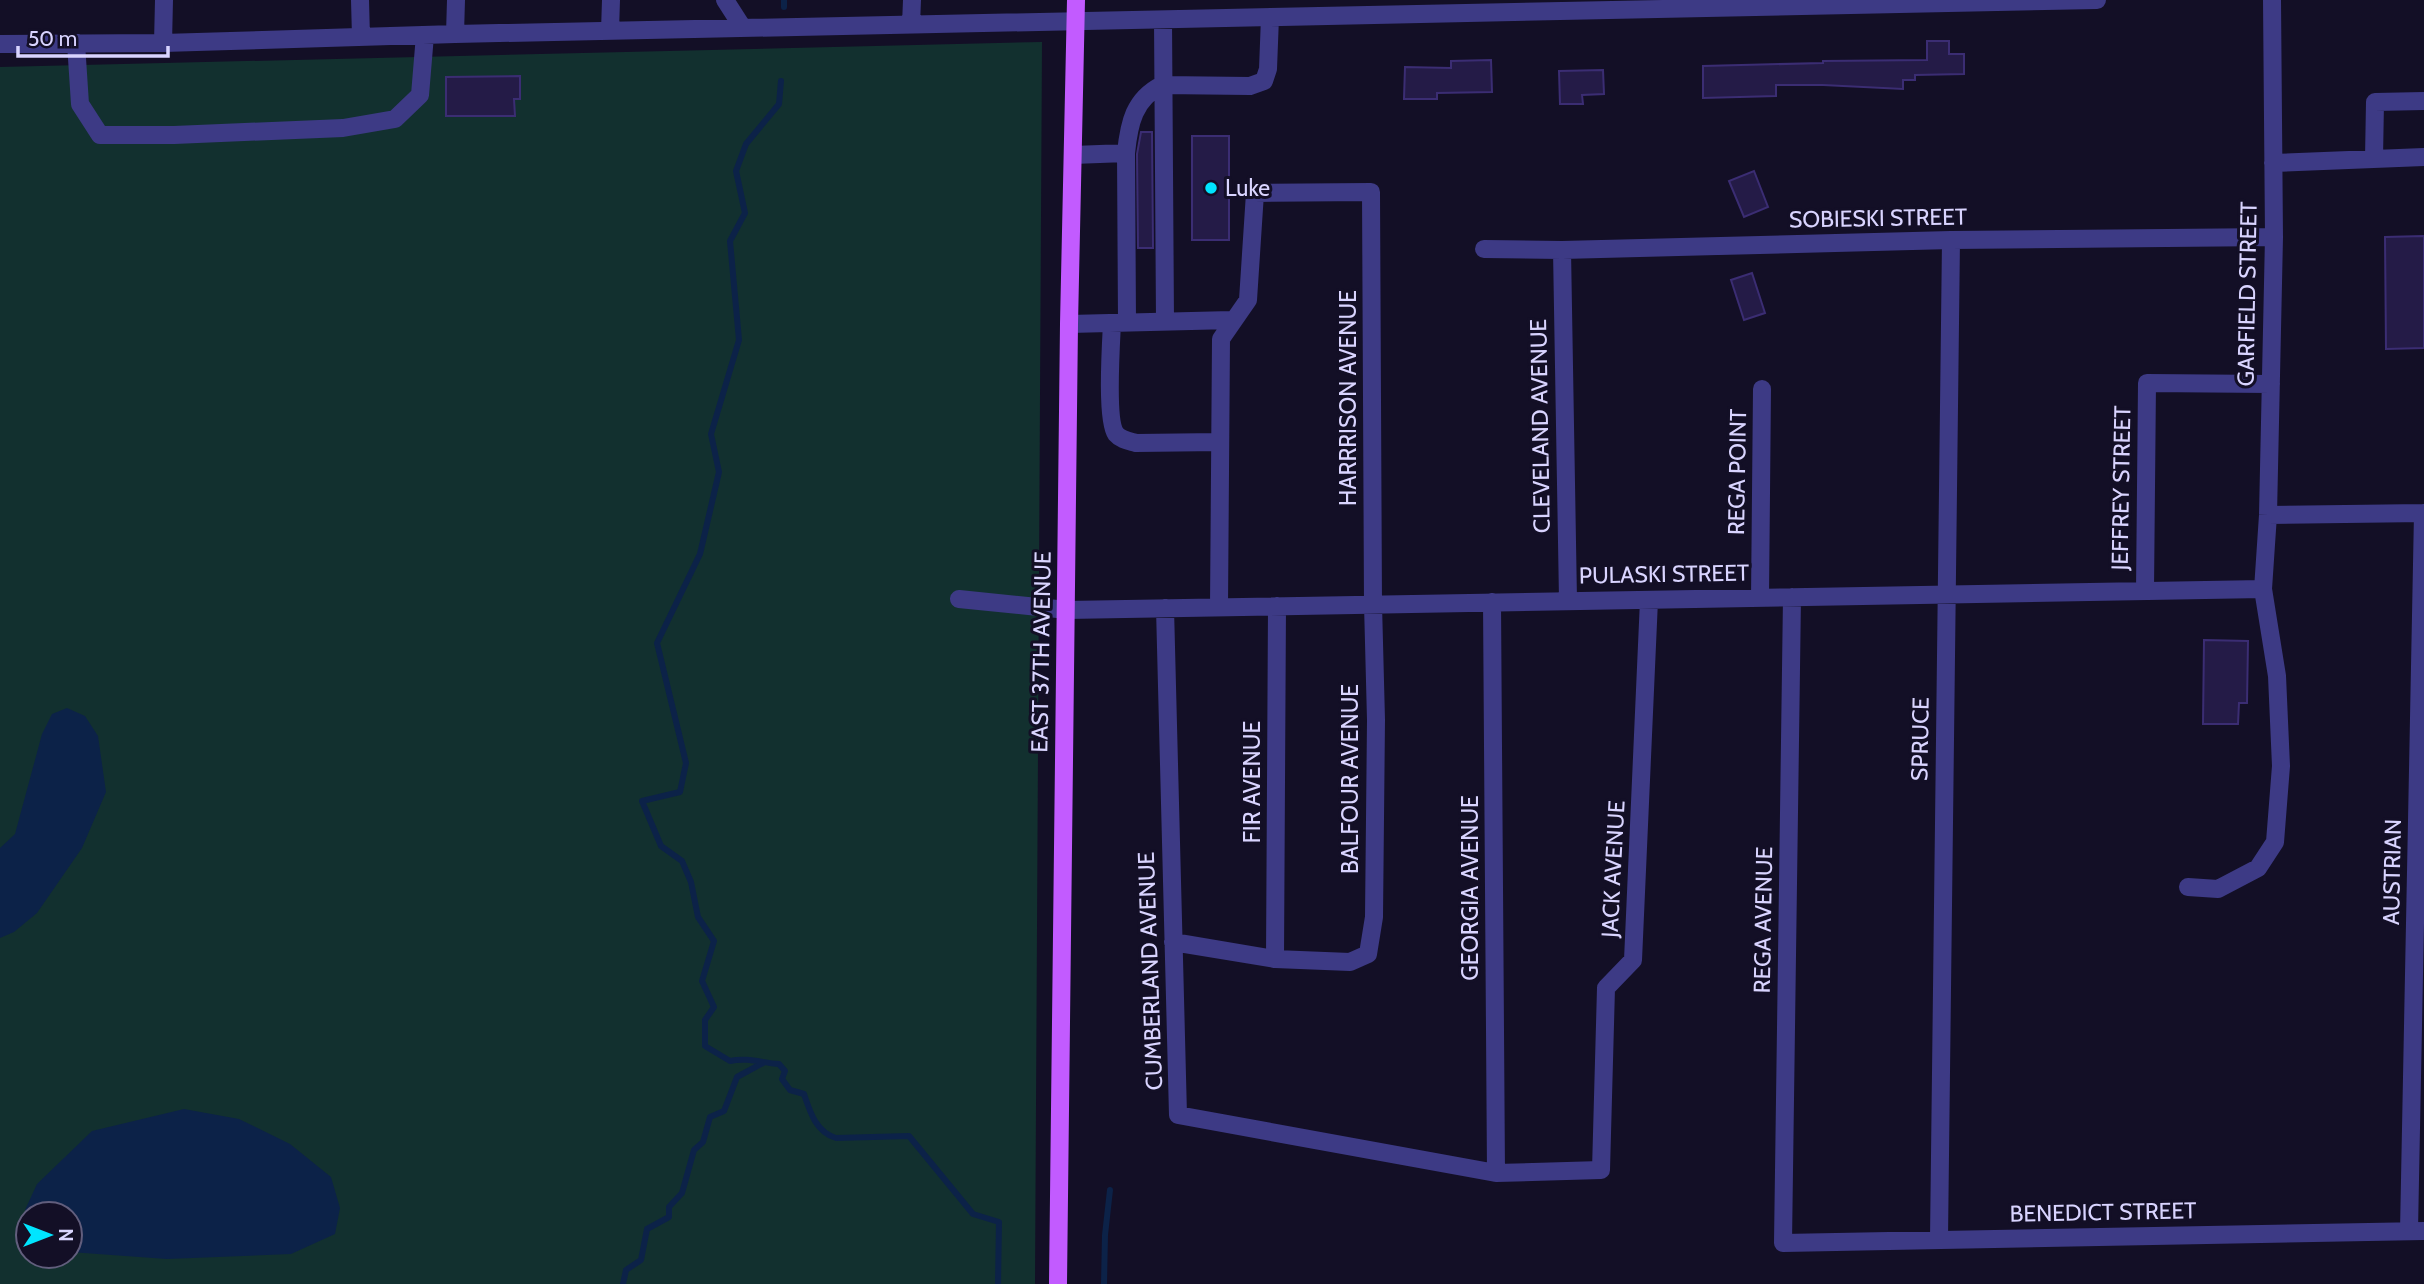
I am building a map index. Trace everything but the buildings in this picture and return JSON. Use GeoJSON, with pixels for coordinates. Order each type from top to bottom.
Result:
{"type":"FeatureCollection","features":[{"type":"Feature","properties":{"kind":"main road","name":"EAST 37TH AVENUE"},"geometry":{"type":"LineString","coordinates":[[1058,1284],[1069,324],[1076,0]]}},
{"type":"Feature","properties":{"kind":"street"},"geometry":{"type":"LineString","coordinates":[[163,43],[164,0]]}},
{"type":"Feature","properties":{"kind":"street"},"geometry":{"type":"LineString","coordinates":[[360,0],[361,37]]}},
{"type":"Feature","properties":{"kind":"street"},"geometry":{"type":"LineString","coordinates":[[455,34],[456,0]]}},
{"type":"Feature","properties":{"kind":"street"},"geometry":{"type":"LineString","coordinates":[[610,31],[611,0]]}},
{"type":"Feature","properties":{"kind":"street"},"geometry":{"type":"LineString","coordinates":[[724,0],[743,28]]}},
{"type":"Feature","properties":{"kind":"street"},"geometry":{"type":"LineString","coordinates":[[911,24],[912,0]]}},
{"type":"Feature","properties":{"kind":"street"},"geometry":{"type":"LineString","coordinates":[[0,44],[163,43],[455,34],[1163,20],[1223,9],[1270,18],[1382,7],[2097,0]]}},
{"type":"Feature","properties":{"kind":"street","name":"GARFIELD STREET"},"geometry":{"type":"LineString","coordinates":[[2188,887],[2218,888],[2258,867],[2275,842],[2280,753],[2277,676],[2263,589],[2268,516],[2274,237],[2272,0]]}},
{"type":"Feature","properties":{"kind":"street"},"geometry":{"type":"LineString","coordinates":[[1220,442],[1126,441],[1116,434],[1110,417],[1119,323],[1126,153],[1129,128],[1137,105],[1149,91],[1162,85],[1250,86],[1264,80],[1268,69],[1270,18]]}},
{"type":"Feature","properties":{"kind":"street"},"geometry":{"type":"LineString","coordinates":[[1163,20],[1165,321]]}},
{"type":"Feature","properties":{"kind":"street"},"geometry":{"type":"LineString","coordinates":[[76,43],[80,104],[100,135],[174,135],[343,128],[395,120],[420,95],[425,35]]}},
{"type":"Feature","properties":{"kind":"street"},"geometry":{"type":"LineString","coordinates":[[2374,158],[2375,102],[2424,101]]}},
{"type":"Feature","properties":{"kind":"street"},"geometry":{"type":"LineString","coordinates":[[1073,155],[1126,153]]}},
{"type":"Feature","properties":{"kind":"street"},"geometry":{"type":"LineString","coordinates":[[2273,163],[2424,157]]}},
{"type":"Feature","properties":{"kind":"street","name":"HARRRISON AVENUE"},"geometry":{"type":"LineString","coordinates":[[1232,320],[1248,300],[1255,193],[1371,192],[1373,604]]}},
{"type":"Feature","properties":{"kind":"street","name":"SOBIESKI STREET"},"geometry":{"type":"LineString","coordinates":[[1484,249],[1562,250],[1951,240],[2274,237]]}},
{"type":"Feature","properties":{"kind":"street","name":"SPRUCE"},"geometry":{"type":"LineString","coordinates":[[1939,1239],[1951,240]]}},
{"type":"Feature","properties":{"kind":"street","name":"CLEVELAND AVENUE"},"geometry":{"type":"LineString","coordinates":[[1562,250],[1568,600]]}},
{"type":"Feature","properties":{"kind":"street"},"geometry":{"type":"LineString","coordinates":[[1069,324],[1232,320]]}},
{"type":"Feature","properties":{"kind":"street"},"geometry":{"type":"LineString","coordinates":[[1219,607],[1221,339],[1232,320]]}},
{"type":"Feature","properties":{"kind":"street","name":"JEFFREY STREET"},"geometry":{"type":"LineString","coordinates":[[2145,591],[2147,383],[2271,384]]}},
{"type":"Feature","properties":{"kind":"street","name":"REGA POINT"},"geometry":{"type":"LineString","coordinates":[[1760,598],[1762,389]]}},
{"type":"Feature","properties":{"kind":"street"},"geometry":{"type":"LineString","coordinates":[[2268,516],[2423,513]]}},
{"type":"Feature","properties":{"kind":"street","name":"AUSTRIAN"},"geometry":{"type":"LineString","coordinates":[[2417,1231],[2423,513]]}},
{"type":"Feature","properties":{"kind":"street","name":"PULASKI STREET"},"geometry":{"type":"LineString","coordinates":[[958,599],[1067,610],[2263,589]]}},
{"type":"Feature","properties":{"kind":"street","name":"REGA AVENUE"},"geometry":{"type":"LineString","coordinates":[[1783,1243],[1792,597]]}},
{"type":"Feature","properties":{"kind":"street","name":"JACK AVENUE"},"geometry":{"type":"LineString","coordinates":[[1601,1170],[1606,988],[1633,960],[1649,600]]}},
{"type":"Feature","properties":{"kind":"street","name":"GEORGIA AVENUE"},"geometry":{"type":"LineString","coordinates":[[1492,602],[1496,1173]]}},
{"type":"Feature","properties":{"kind":"street","name":"BALFOUR AVENUE"},"geometry":{"type":"LineString","coordinates":[[1275,959],[1350,962],[1368,954],[1374,917],[1376,720],[1373,604]]}},
{"type":"Feature","properties":{"kind":"street","name":"FIR AVENUE"},"geometry":{"type":"LineString","coordinates":[[1275,959],[1277,606]]}},
{"type":"Feature","properties":{"kind":"street","name":"CUMBERLAND AVENUE"},"geometry":{"type":"LineString","coordinates":[[1165,608],[1178,1115],[1496,1173],[1601,1170]]}},
{"type":"Feature","properties":{"kind":"street"},"geometry":{"type":"LineString","coordinates":[[1173,942],[1275,959]]}},
{"type":"Feature","properties":{"kind":"street","name":"BENEDICT STREET"},"geometry":{"type":"LineString","coordinates":[[1783,1243],[2417,1231]]}},
{"type":"Feature","properties":{"kind":"green space"},"geometry":{"type":"Polygon","coordinates":[[[1042,42],[1035,1284],[0,1284],[0,67],[1042,42]]]}},
{"type":"Feature","properties":{"kind":"water"},"geometry":{"type":"Polygon","coordinates":[[[67,708],[85,716],[98,736],[106,792],[82,848],[37,913],[14,932],[0,938],[0,848],[15,834],[42,734],[52,714],[67,708]]]}},
{"type":"Feature","properties":{"kind":"water"},"geometry":{"type":"Polygon","coordinates":[[[184,1109],[239,1119],[290,1144],[331,1177],[340,1208],[335,1234],[291,1254],[167,1259],[84,1253],[84,1200],[30,1200],[37,1184],[92,1131],[184,1109]]]}},
{"type":"Feature","properties":{"kind":"waterway"},"geometry":{"type":"LineString","coordinates":[[784,0],[784,7]]}},
{"type":"Feature","properties":{"kind":"waterway"},"geometry":{"type":"LineString","coordinates":[[781,81],[779,104],[746,144],[736,171],[745,213],[730,241],[739,340],[711,434],[719,472],[700,554],[657,643],[686,763],[680,792],[642,801],[661,846],[682,861],[691,882],[698,917],[714,941],[702,981],[714,1007],[705,1020],[705,1046],[730,1061],[749,1060],[779,1064],[785,1071],[782,1079],[790,1090],[804,1094],[815,1120],[829,1135],[836,1138],[909,1136],[973,1214],[999,1222],[998,1284]]}},
{"type":"Feature","properties":{"kind":"waterway"},"geometry":{"type":"LineString","coordinates":[[623,1284],[626,1270],[641,1260],[647,1229],[669,1217],[669,1207],[682,1193],[694,1150],[703,1142],[710,1117],[724,1111],[737,1077],[763,1063]]}},
{"type":"Feature","properties":{"kind":"waterway"},"geometry":{"type":"LineString","coordinates":[[1104,1284],[1105,1235],[1110,1190]]}},
{"type":"Feature","properties":{"kind":"place","name":"Luke"},"geometry":{"type":"Point","coordinates":[1211,188]}}]}
